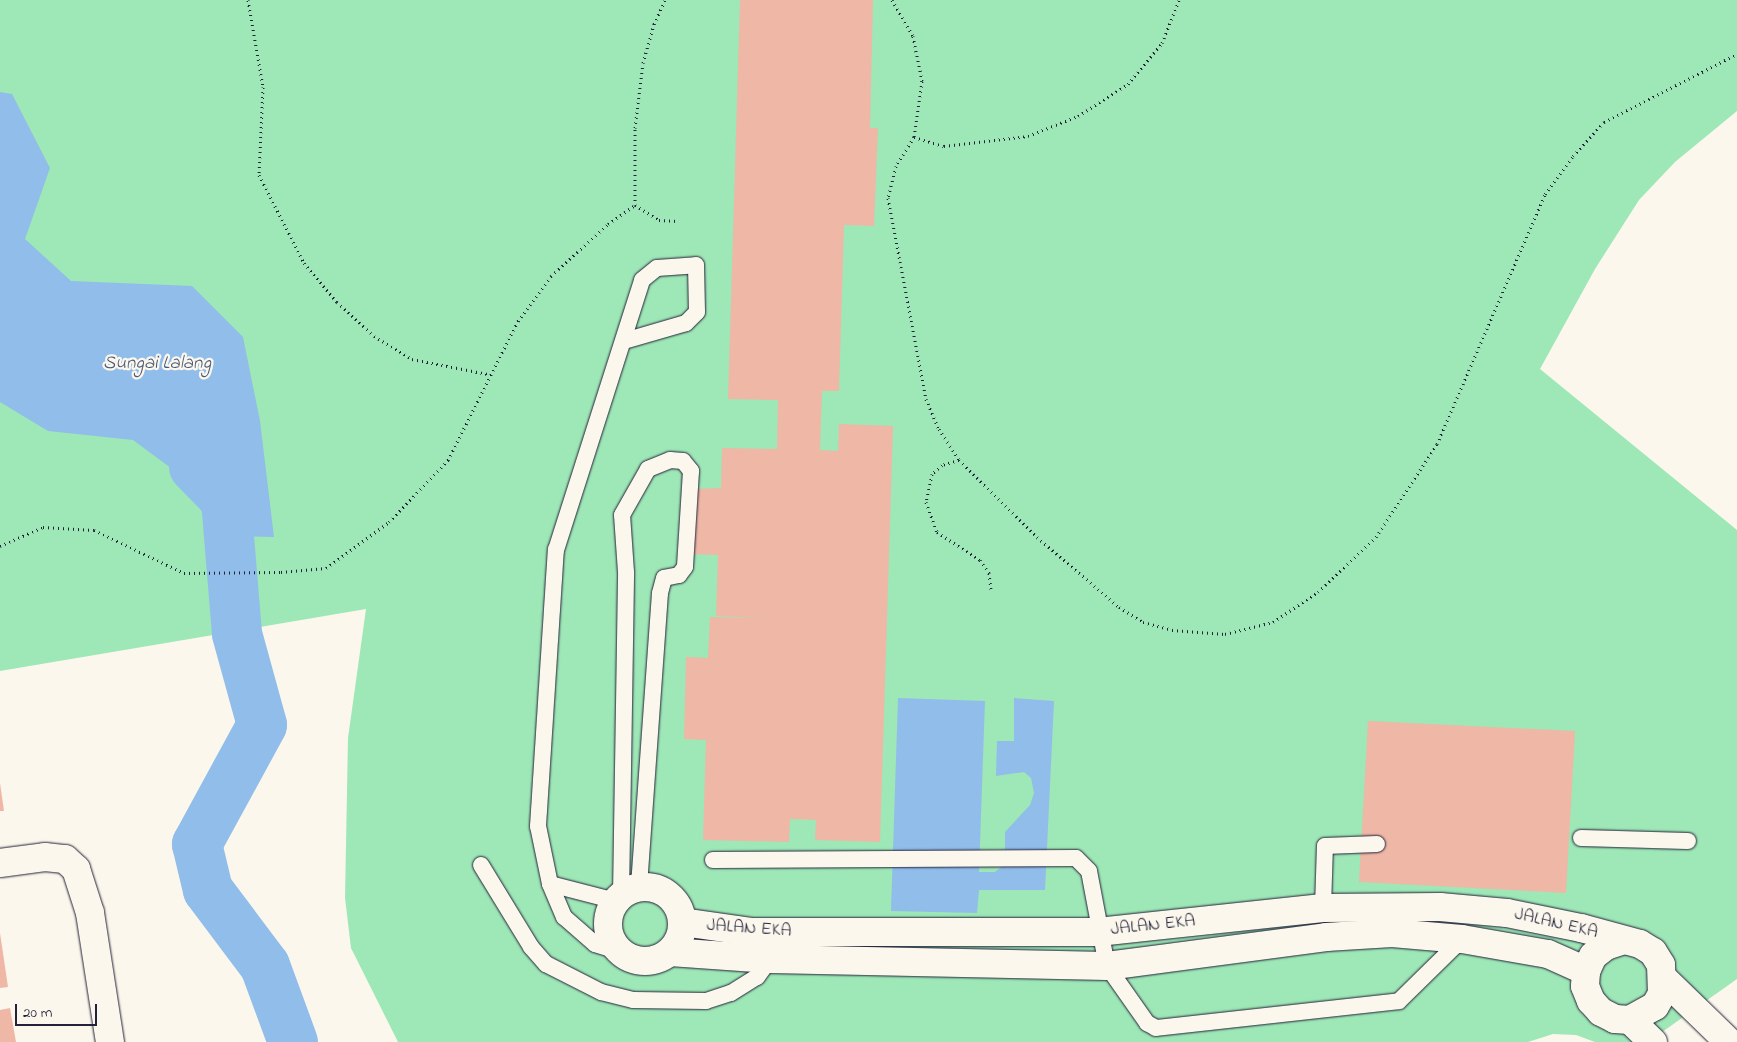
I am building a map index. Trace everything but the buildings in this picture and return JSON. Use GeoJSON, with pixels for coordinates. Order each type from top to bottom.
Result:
{"type":"FeatureCollection","features":[{"type":"Feature","properties":{"kind":"street"},"geometry":{"type":"LineString","coordinates":[[0,862],[45,857],[65,859],[76,869],[90,913],[110,1042]]}},
{"type":"Feature","properties":{"kind":"street","name":"JALAN EKA"},"geometry":{"type":"LineString","coordinates":[[625,894],[657,890],[669,897],[682,922],[679,938],[670,952]]}},
{"type":"Feature","properties":{"kind":"street"},"geometry":{"type":"LineString","coordinates":[[618,950],[608,925],[625,894]]}},
{"type":"Feature","properties":{"kind":"street","name":"JALAN EKA"},"geometry":{"type":"LineString","coordinates":[[682,922],[752,932],[1098,932],[1323,908],[1440,907],[1507,913],[1581,928],[1621,941],[1640,944],[1653,952],[1665,980],[1729,1042]]}},
{"type":"Feature","properties":{"kind":"street","name":"JALAN EKA"},"geometry":{"type":"LineString","coordinates":[[618,950],[643,961],[670,952],[770,959],[1107,966],[1326,937],[1392,933],[1462,939],[1548,954],[1586,971],[1594,956],[1606,946],[1621,941]]}},
{"type":"Feature","properties":{"kind":"street"},"geometry":{"type":"LineString","coordinates":[[1586,971],[1585,986],[1591,1001],[1614,1019],[1630,1020],[1655,1006],[1665,980]]}},
{"type":"Feature","properties":{"kind":"street"},"geometry":{"type":"LineString","coordinates":[[1630,1020],[1654,1042]]}},
{"type":"Feature","properties":{"kind":"lane"},"geometry":{"type":"LineString","coordinates":[[618,950],[595,944],[576,930],[564,917],[550,884],[538,826],[556,550],[642,280],[657,268],[696,266],[697,312],[686,323],[624,341]]}},
{"type":"Feature","properties":{"kind":"lane"},"geometry":{"type":"LineString","coordinates":[[683,461],[691,471],[685,567],[679,575],[664,578],[660,593],[625,894],[626,572],[622,515],[648,469],[663,462],[683,461]]}},
{"type":"Feature","properties":{"kind":"lane"},"geometry":{"type":"LineString","coordinates":[[1581,838],[1688,841]]}},
{"type":"Feature","properties":{"kind":"lane"},"geometry":{"type":"LineString","coordinates":[[1323,908],[1325,846],[1377,844]]}},
{"type":"Feature","properties":{"kind":"lane"},"geometry":{"type":"LineString","coordinates":[[713,860],[1076,858],[1089,871],[1098,932],[1107,966],[1147,1023],[1169,1029],[1399,1001],[1462,939]]}},
{"type":"Feature","properties":{"kind":"lane"},"geometry":{"type":"LineString","coordinates":[[481,865],[531,947],[546,964],[601,992],[633,1000],[706,1001],[731,993],[757,977],[770,959]]}},
{"type":"Feature","properties":{"kind":"lane"},"geometry":{"type":"LineString","coordinates":[[550,884],[625,894]]}},
{"type":"Feature","properties":{"kind":"path"},"geometry":{"type":"LineString","coordinates":[[248,0],[263,87],[259,175],[304,263],[337,302],[374,336],[412,359],[488,374]]}},
{"type":"Feature","properties":{"kind":"path"},"geometry":{"type":"LineString","coordinates":[[635,205],[635,128],[644,63],[654,24],[665,0]]}},
{"type":"Feature","properties":{"kind":"path"},"geometry":{"type":"LineString","coordinates":[[892,0],[913,36],[922,81],[914,137],[896,166],[888,198],[926,399],[959,460],[1037,537],[1119,607],[1143,622],[1172,630],[1225,634],[1273,622],[1318,592],[1370,543],[1405,496],[1437,444],[1545,194],[1573,156],[1604,122],[1737,54]]}},
{"type":"Feature","properties":{"kind":"path"},"geometry":{"type":"LineString","coordinates":[[914,137],[944,146],[1028,136],[1078,116],[1128,84],[1162,42],[1179,0]]}},
{"type":"Feature","properties":{"kind":"path"},"geometry":{"type":"LineString","coordinates":[[0,546],[43,527],[86,530],[184,573],[326,568],[389,522],[448,460],[488,374],[518,321],[550,276],[608,224],[635,205]]}},
{"type":"Feature","properties":{"kind":"path"},"geometry":{"type":"LineString","coordinates":[[635,205],[659,220],[678,221]]}},
{"type":"Feature","properties":{"kind":"path"},"geometry":{"type":"LineString","coordinates":[[959,460],[942,466],[932,474],[926,502],[937,532],[980,560],[989,573],[991,590]]}},
{"type":"Feature","properties":{"kind":"green space"},"geometry":{"type":"Polygon","coordinates":[[[0,0],[1737,0],[1737,111],[1675,162],[1639,200],[1595,269],[1540,369],[1737,530],[1737,979],[1648,1042],[1595,1042],[1576,1035],[1553,1034],[1528,1042],[398,1042],[351,948],[345,898],[348,738],[366,609],[0,671],[0,0]]]}},
{"type":"Feature","properties":{"kind":"water","name":"Sungai Lalang"},"geometry":{"type":"Polygon","coordinates":[[[0,92],[12,94],[50,168],[25,239],[71,281],[192,286],[243,337],[260,421],[274,537],[239,536],[202,491],[133,440],[48,431],[0,402],[0,92]]]}},
{"type":"Feature","properties":{"kind":"water"},"geometry":{"type":"Polygon","coordinates":[[[898,698],[985,701],[979,872],[995,872],[1005,864],[1005,832],[1030,805],[1034,793],[1031,778],[1024,772],[996,776],[997,741],[1014,741],[1014,698],[1054,701],[1045,890],[979,890],[977,913],[891,911],[898,698]]]}},
{"type":"Feature","properties":{"kind":"waterway"},"geometry":{"type":"LineString","coordinates":[[194,467],[226,500],[237,634],[262,725],[197,844],[208,890],[265,966],[293,1042]]}}]}
